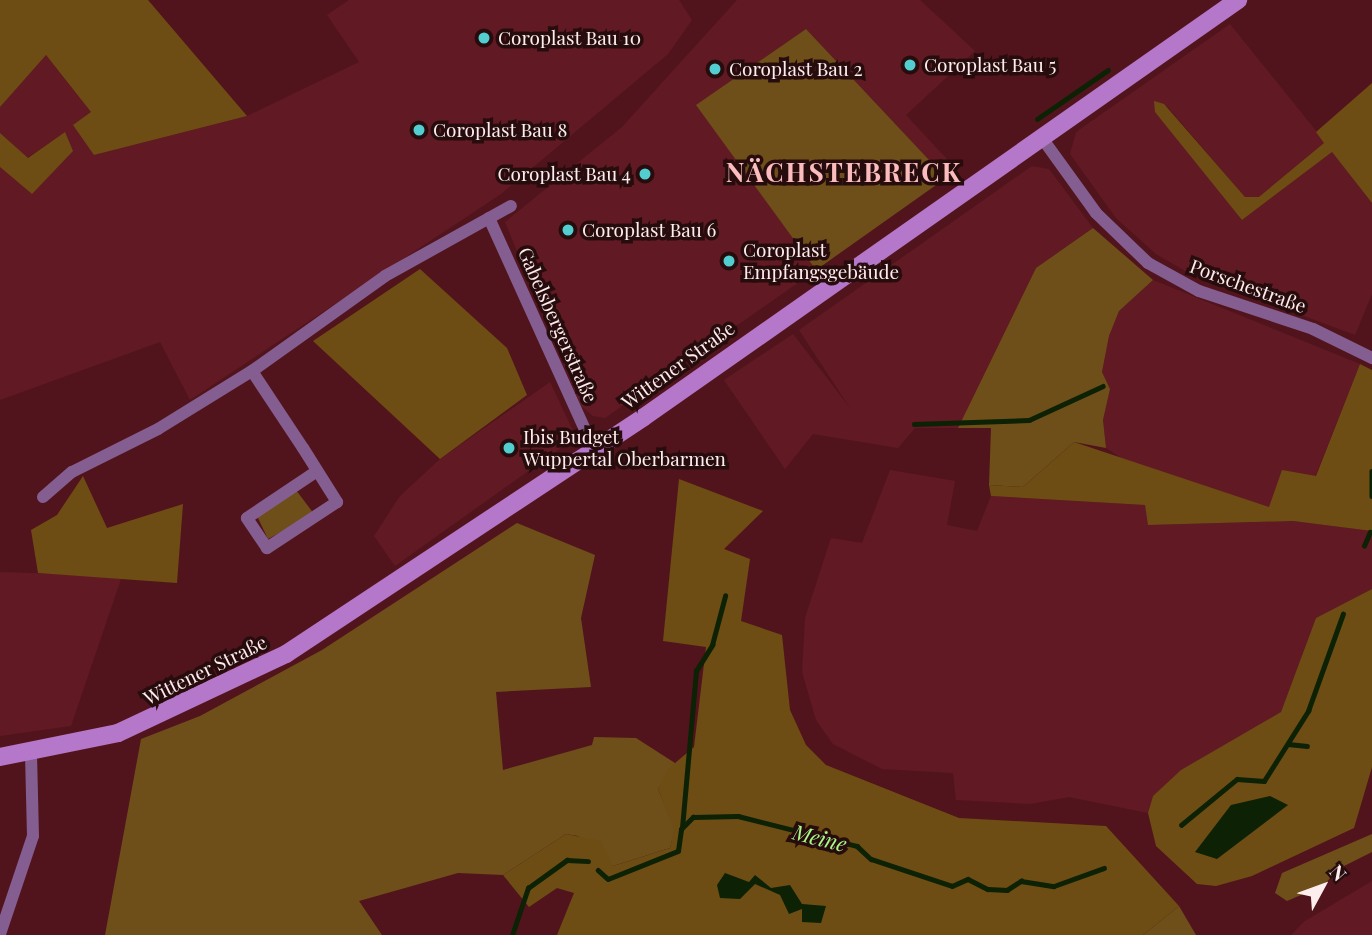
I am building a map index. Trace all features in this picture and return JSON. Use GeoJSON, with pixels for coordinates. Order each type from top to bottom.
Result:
{"type":"FeatureCollection","features":[{"type":"Feature","properties":{"kind":"main road","name":"Wittener Straße"},"geometry":{"type":"LineString","coordinates":[[0,757],[31,754],[118,733],[223,688],[286,654],[593,447],[1238,0]]}},
{"type":"Feature","properties":{"kind":"street","name":"Porschestraße"},"geometry":{"type":"LineString","coordinates":[[1042,138],[1096,213],[1148,263],[1199,291],[1313,329],[1372,358]]}},
{"type":"Feature","properties":{"kind":"street"},"geometry":{"type":"LineString","coordinates":[[43,497],[72,472],[158,429],[252,371],[385,276],[511,205]]}},
{"type":"Feature","properties":{"kind":"street","name":"Gabelsbergerstraße"},"geometry":{"type":"LineString","coordinates":[[489,218],[593,447]]}},
{"type":"Feature","properties":{"kind":"street"},"geometry":{"type":"LineString","coordinates":[[252,371],[317,471],[337,502],[267,548],[247,518],[317,471]]}},
{"type":"Feature","properties":{"kind":"street"},"geometry":{"type":"LineString","coordinates":[[0,934],[33,836],[31,754]]}},
{"type":"Feature","properties":{"kind":"shaded area"},"geometry":{"type":"Polygon","coordinates":[[[0,0],[148,0],[247,116],[94,155],[73,125],[91,112],[46,55],[0,107],[0,0]]]}},
{"type":"Feature","properties":{"kind":"shaded area"},"geometry":{"type":"Polygon","coordinates":[[[349,0],[679,0],[692,20],[668,54],[501,194],[190,400],[160,342],[0,400],[0,167],[32,194],[65,132],[27,158],[0,133],[0,107],[45,54],[91,112],[94,155],[247,116],[359,62],[327,15],[349,0]]]}},
{"type":"Feature","properties":{"kind":"shaded area"},"geometry":{"type":"Polygon","coordinates":[[[737,0],[920,0],[975,51],[906,115],[957,170],[946,178],[806,29],[697,105],[816,270],[605,418],[593,416],[581,406],[505,222],[622,127],[737,0]]]}},
{"type":"Feature","properties":{"kind":"shaded area"},"geometry":{"type":"Polygon","coordinates":[[[1230,24],[1325,142],[1259,198],[1245,197],[1165,104],[1242,220],[1332,152],[1372,203],[1372,294],[1355,335],[1187,272],[1156,254],[1116,218],[1070,154],[1076,132],[1230,24]]]}},
{"type":"Feature","properties":{"kind":"shaded area"},"geometry":{"type":"Polygon","coordinates":[[[806,29],[946,178],[816,270],[696,105],[806,29]]]}},
{"type":"Feature","properties":{"kind":"shaded area"},"geometry":{"type":"Polygon","coordinates":[[[1372,83],[1372,203],[1332,152],[1242,220],[1155,112],[1154,101],[1164,104],[1245,197],[1259,197],[1324,143],[1316,132],[1372,83]]]}},
{"type":"Feature","properties":{"kind":"shaded area"},"geometry":{"type":"Polygon","coordinates":[[[65,132],[73,151],[32,194],[0,167],[0,133],[28,158],[65,132]]]}},
{"type":"Feature","properties":{"kind":"shaded area"},"geometry":{"type":"Polygon","coordinates":[[[1032,166],[1049,169],[1093,228],[1036,268],[958,428],[915,428],[898,448],[813,434],[785,469],[724,380],[793,334],[850,408],[799,330],[1032,166]]]}},
{"type":"Feature","properties":{"kind":"shaded area"},"geometry":{"type":"Polygon","coordinates":[[[1093,228],[1153,280],[1119,311],[1109,336],[1102,372],[1110,389],[1103,420],[1106,448],[1074,442],[1023,487],[989,485],[991,428],[958,428],[1036,268],[1093,228]]]}},
{"type":"Feature","properties":{"kind":"shaded area"},"geometry":{"type":"Polygon","coordinates":[[[420,269],[507,348],[527,395],[440,459],[313,341],[420,269]]]}},
{"type":"Feature","properties":{"kind":"shaded area"},"geometry":{"type":"Polygon","coordinates":[[[1153,280],[1360,364],[1315,477],[1269,507],[1132,465],[1106,448],[1103,420],[1110,389],[1102,372],[1109,336],[1119,311],[1153,280]]]}},
{"type":"Feature","properties":{"kind":"shaded area"},"geometry":{"type":"Polygon","coordinates":[[[1360,364],[1372,370],[1372,531],[1293,521],[1148,525],[1145,505],[991,496],[989,485],[1023,487],[1074,442],[1269,507],[1282,470],[1316,476],[1360,364]]]}},
{"type":"Feature","properties":{"kind":"shaded area"},"geometry":{"type":"Polygon","coordinates":[[[550,382],[576,437],[395,566],[374,536],[400,496],[440,459],[550,382]]]}},
{"type":"Feature","properties":{"kind":"shaded area"},"geometry":{"type":"Polygon","coordinates":[[[890,470],[955,481],[947,525],[977,531],[991,496],[1145,505],[1149,525],[1293,521],[1372,531],[1372,589],[1316,618],[1281,712],[1153,796],[1148,813],[1069,797],[1030,804],[956,800],[953,773],[882,769],[833,744],[816,720],[802,672],[805,618],[831,538],[862,543],[890,470]]]}},
{"type":"Feature","properties":{"kind":"shaded area"},"geometry":{"type":"Polygon","coordinates":[[[83,476],[107,528],[183,504],[177,583],[38,573],[31,530],[57,515],[83,476]]]}},
{"type":"Feature","properties":{"kind":"shaded area"},"geometry":{"type":"Polygon","coordinates":[[[679,479],[763,511],[724,549],[750,559],[741,621],[782,635],[790,710],[806,745],[826,765],[959,818],[1106,826],[1179,906],[1143,935],[557,935],[574,893],[557,888],[529,907],[503,875],[566,834],[601,841],[613,866],[670,848],[674,829],[658,789],[668,769],[694,747],[706,647],[663,641],[679,479]]]}},
{"type":"Feature","properties":{"kind":"shaded area"},"geometry":{"type":"Polygon","coordinates":[[[296,490],[314,514],[268,539],[257,516],[296,490]]]}},
{"type":"Feature","properties":{"kind":"shaded area"},"geometry":{"type":"Polygon","coordinates":[[[517,523],[595,555],[581,618],[591,687],[496,692],[503,770],[592,745],[594,737],[636,738],[675,763],[658,789],[675,829],[670,848],[613,866],[578,836],[566,834],[503,875],[458,873],[359,901],[382,935],[105,935],[141,739],[200,716],[322,650],[517,523]]]}},
{"type":"Feature","properties":{"kind":"shaded area"},"geometry":{"type":"Polygon","coordinates":[[[0,572],[122,576],[71,726],[0,736],[0,572]]]}},
{"type":"Feature","properties":{"kind":"shaded area"},"geometry":{"type":"Polygon","coordinates":[[[1372,589],[1372,767],[1354,828],[1252,876],[1216,886],[1197,884],[1156,846],[1148,813],[1153,796],[1181,770],[1281,712],[1316,618],[1372,589]]]}},
{"type":"Feature","properties":{"kind":"shaded area"},"geometry":{"type":"Polygon","coordinates":[[[1270,796],[1288,805],[1217,859],[1195,852],[1231,805],[1270,796]]]}},
{"type":"Feature","properties":{"kind":"shaded area"},"geometry":{"type":"Polygon","coordinates":[[[1372,834],[1372,852],[1342,867],[1322,886],[1287,901],[1275,893],[1282,873],[1372,834]]]}},
{"type":"Feature","properties":{"kind":"shaded area"},"geometry":{"type":"Polygon","coordinates":[[[725,873],[749,882],[755,875],[771,888],[790,885],[802,904],[826,906],[821,923],[802,922],[802,909],[789,914],[780,895],[755,884],[740,899],[720,898],[717,885],[725,873]]]}},
{"type":"Feature","properties":{"kind":"shaded area"},"geometry":{"type":"Polygon","coordinates":[[[1372,881],[1372,935],[1291,935],[1305,921],[1372,881]]]}},
{"type":"Feature","properties":{"kind":"shaded area"},"geometry":{"type":"Polygon","coordinates":[[[1179,906],[1196,935],[1143,935],[1179,906]]]}},
{"type":"Feature","properties":{"kind":"waterway"},"geometry":{"type":"LineString","coordinates":[[1037,119],[1108,70]]}},
{"type":"Feature","properties":{"kind":"waterway"},"geometry":{"type":"LineString","coordinates":[[914,424],[1029,420],[1103,386]]}},
{"type":"Feature","properties":{"kind":"waterway","name":"Meine"},"geometry":{"type":"LineString","coordinates":[[1372,471],[1372,496]]}},
{"type":"Feature","properties":{"kind":"waterway","name":"Meine"},"geometry":{"type":"LineString","coordinates":[[1364,546],[1370,532]]}},
{"type":"Feature","properties":{"kind":"waterway"},"geometry":{"type":"LineString","coordinates":[[682,828],[696,671],[712,645],[725,596]]}},
{"type":"Feature","properties":{"kind":"waterway","name":"Meine"},"geometry":{"type":"LineString","coordinates":[[1181,825],[1237,779],[1264,781],[1308,711],[1343,614]]}},
{"type":"Feature","properties":{"kind":"waterway"},"geometry":{"type":"LineString","coordinates":[[1288,744],[1307,746]]}},
{"type":"Feature","properties":{"kind":"waterway","name":"Meine"},"geometry":{"type":"LineString","coordinates":[[598,870],[608,879],[678,851],[681,829],[693,817],[738,816],[857,846],[871,859],[952,886],[968,879],[988,889],[1007,890],[1021,881],[1054,886],[1104,868]]}},
{"type":"Feature","properties":{"kind":"waterway","name":"Meine"},"geometry":{"type":"LineString","coordinates":[[512,935],[528,888],[567,860],[588,861]]}},
{"type":"Feature","properties":{"kind":"place","name":"Coroplast Bau 10"},"geometry":{"type":"Point","coordinates":[484,38]}},
{"type":"Feature","properties":{"kind":"place","name":"Coroplast Bau 5"},"geometry":{"type":"Point","coordinates":[910,65]}},
{"type":"Feature","properties":{"kind":"place","name":"Coroplast Bau 2"},"geometry":{"type":"Point","coordinates":[715,69]}},
{"type":"Feature","properties":{"kind":"place","name":"Coroplast Bau 8"},"geometry":{"type":"Point","coordinates":[419,130]}},
{"type":"Feature","properties":{"kind":"place","name":"Coroplast Bau 4"},"geometry":{"type":"Point","coordinates":[645,174]}},
{"type":"Feature","properties":{"kind":"place","name":"Coroplast Bau 6"},"geometry":{"type":"Point","coordinates":[568,230]}},
{"type":"Feature","properties":{"kind":"place","name":"Coroplast Empfangsgebäude"},"geometry":{"type":"Point","coordinates":[729,261]}},
{"type":"Feature","properties":{"kind":"place","name":"Ibis Budget Wuppertal Oberbarmen"},"geometry":{"type":"Point","coordinates":[509,448]}},
{"type":"Feature","properties":{"kind":"district","name":"NÄCHSTEBRECK"},"geometry":{"type":"Point","coordinates":[844,172]}}]}
